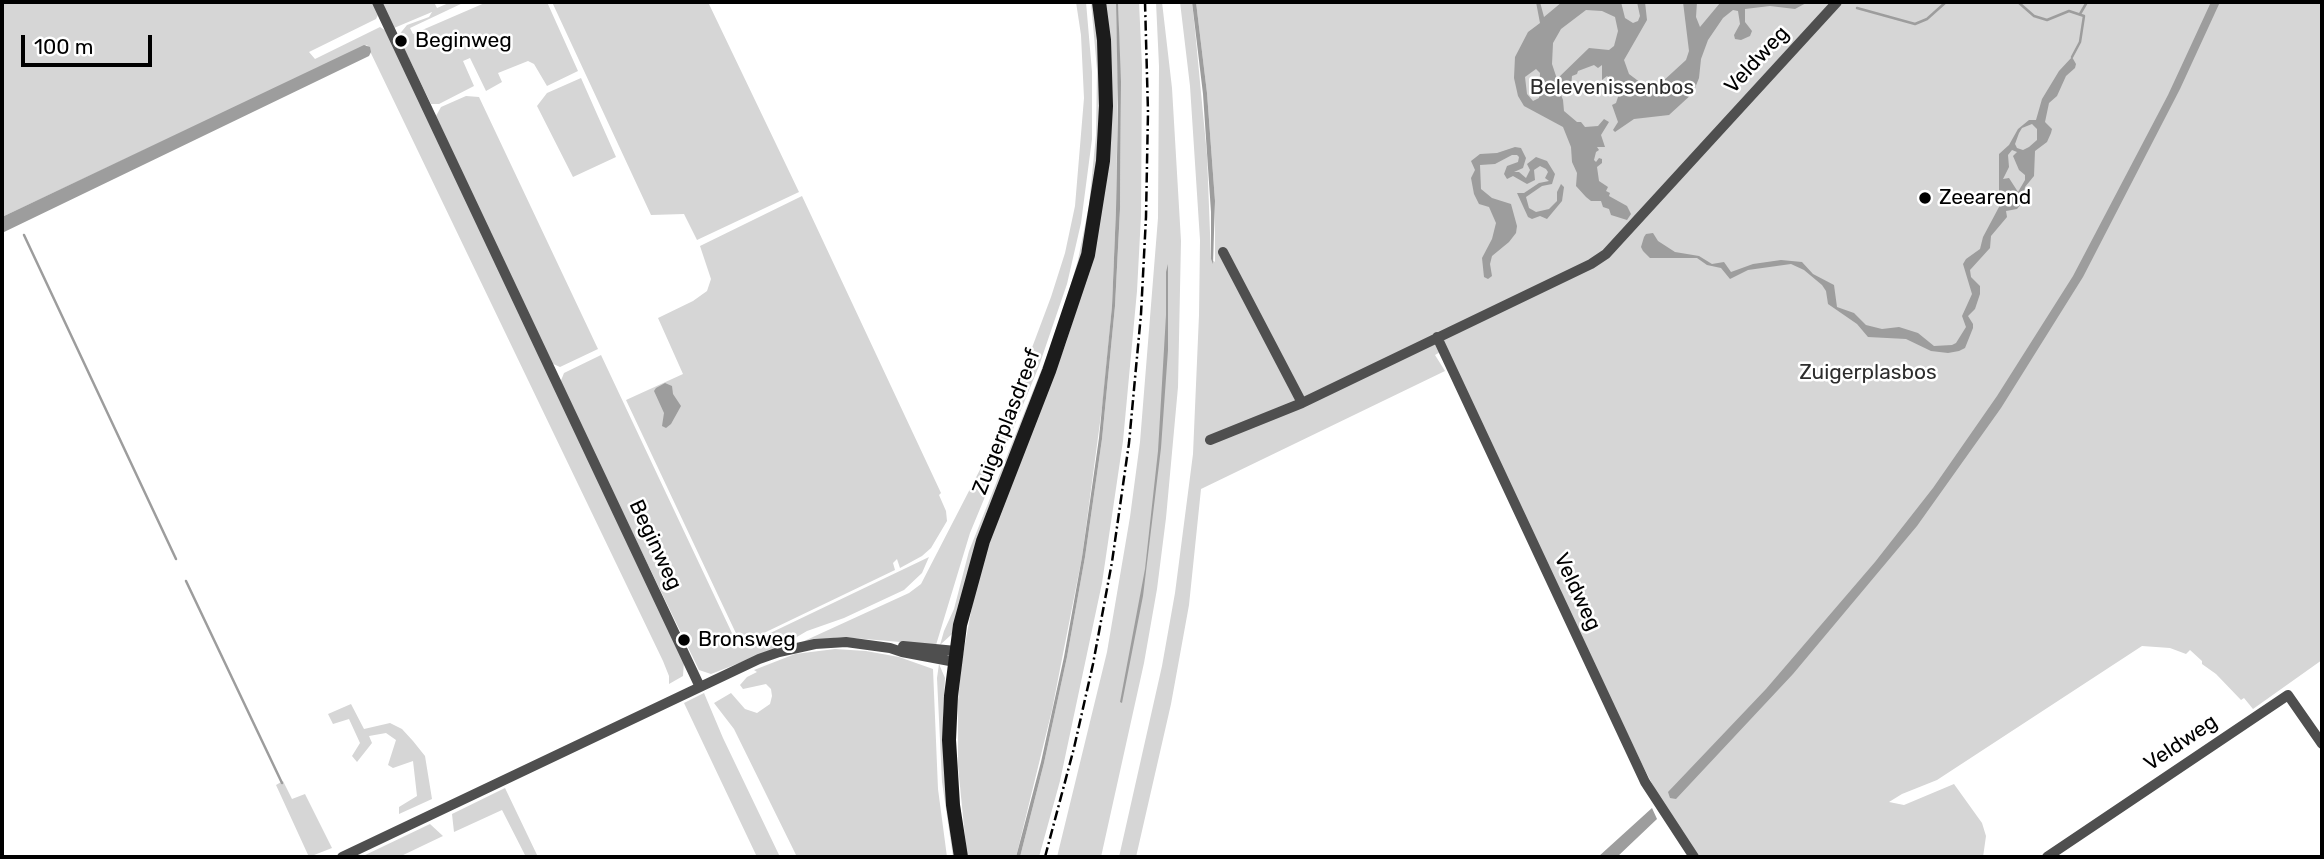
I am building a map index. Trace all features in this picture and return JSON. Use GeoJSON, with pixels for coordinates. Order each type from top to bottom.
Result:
{"type":"FeatureCollection","features":[{"type":"Feature","properties":{"kind":"main road","name":"Zuigerplasdreef"},"geometry":{"type":"LineString","coordinates":[[961,857],[953,805],[949,740],[956,657],[965,604],[983,541],[1070,314],[1088,255],[1103,161],[1106,106],[1104,40],[1099,2]]}},
{"type":"Feature","properties":{"kind":"street","name":"Beginweg"},"geometry":{"type":"LineString","coordinates":[[377,2],[700,687]]}},
{"type":"Feature","properties":{"kind":"street","name":"Veldweg"},"geometry":{"type":"LineString","coordinates":[[1210,440],[1303,403],[1591,264],[1606,254],[1837,2]]}},
{"type":"Feature","properties":{"kind":"street"},"geometry":{"type":"LineString","coordinates":[[1223,252],[1303,403]]}},
{"type":"Feature","properties":{"kind":"street","name":"Veldweg"},"geometry":{"type":"LineString","coordinates":[[1437,337],[1645,782],[1694,857]]}},
{"type":"Feature","properties":{"kind":"street"},"geometry":{"type":"LineString","coordinates":[[342,857],[759,659],[799,646],[833,642],[890,648],[903,646],[956,657]]}},
{"type":"Feature","properties":{"kind":"street","name":"Veldweg"},"geometry":{"type":"LineString","coordinates":[[2047,857],[2288,695],[2322,744]]}},
{"type":"Feature","properties":{"kind":"green space"},"geometry":{"type":"Polygon","coordinates":[[[2,2],[372,2],[378,15],[376,19],[309,52],[315,59],[380,27],[386,31],[684,661],[683,676],[669,684],[663,661],[367,45],[2,217],[2,2]]]}},
{"type":"Feature","properties":{"kind":"green space"},"geometry":{"type":"Polygon","coordinates":[[[381,2],[434,2],[437,8],[451,2],[465,2],[410,28],[413,34],[487,2],[547,2],[578,71],[547,86],[534,64],[528,61],[498,73],[502,82],[486,91],[470,58],[463,61],[474,86],[439,104],[431,104],[398,36],[407,25],[429,17],[432,12],[394,28],[381,2]]]}},
{"type":"Feature","properties":{"kind":"green space"},"geometry":{"type":"Polygon","coordinates":[[[552,2],[708,2],[799,192],[697,240],[684,214],[651,215],[552,2]]]}},
{"type":"Feature","properties":{"kind":"green space"},"geometry":{"type":"Polygon","coordinates":[[[1076,2],[1086,2],[1092,72],[1092,139],[1081,223],[1067,284],[1039,366],[970,533],[936,645],[841,637],[802,642],[909,593],[921,584],[1003,425],[1051,297],[1065,253],[1075,206],[1084,98],[1081,35],[1076,2]]]}},
{"type":"Feature","properties":{"kind":"green space"},"geometry":{"type":"Polygon","coordinates":[[[1091,2],[1094,2],[1100,68],[1099,141],[1091,208],[1071,300],[976,542],[952,634],[940,645],[954,609],[969,551],[1058,328],[1078,260],[1089,205],[1096,135],[1097,70],[1091,2]]]}},
{"type":"Feature","properties":{"kind":"green space"},"geometry":{"type":"Polygon","coordinates":[[[1104,2],[1116,2],[1116,209],[1112,306],[1103,400],[1082,557],[1052,710],[1016,857],[967,857],[958,766],[958,700],[962,660],[979,569],[1066,343],[1088,272],[1097,231],[1104,2]]]}},
{"type":"Feature","properties":{"kind":"green space"},"geometry":{"type":"Polygon","coordinates":[[[1118,2],[1139,2],[1142,66],[1141,216],[1123,441],[1102,583],[1060,781],[1039,857],[1020,857],[1067,657],[1102,439],[1115,306],[1120,209],[1118,2]]]}},
{"type":"Feature","properties":{"kind":"green space"},"geometry":{"type":"Polygon","coordinates":[[[1156,2],[1162,2],[1172,88],[1181,241],[1178,387],[1166,518],[1144,663],[1101,857],[1057,857],[1107,652],[1140,442],[1158,218],[1159,66],[1156,2]]]}},
{"type":"Feature","properties":{"kind":"green space","name":"Zuigerplasbos"},"geometry":{"type":"Polygon","coordinates":[[[1180,2],[1192,2],[1207,155],[1211,259],[1215,262],[1215,201],[1207,93],[1196,2],[2322,2],[2322,660],[2253,709],[2190,650],[2186,654],[2170,648],[2142,646],[1937,780],[1889,802],[1904,805],[1954,784],[1982,823],[1986,836],[1983,857],[1696,857],[1645,770],[1442,351],[1435,355],[1445,371],[1201,489],[1189,605],[1171,704],[1136,857],[1119,857],[1162,666],[1175,593],[1193,454],[1200,240],[1190,86],[1180,2]]]}},
{"type":"Feature","properties":{"kind":"green space"},"geometry":{"type":"Polygon","coordinates":[[[581,78],[616,157],[573,177],[537,106],[547,93],[581,78]]]}},
{"type":"Feature","properties":{"kind":"green space"},"geometry":{"type":"Polygon","coordinates":[[[466,96],[479,97],[598,349],[560,367],[551,363],[436,116],[441,107],[466,96]]]}},
{"type":"Feature","properties":{"kind":"green space"},"geometry":{"type":"Polygon","coordinates":[[[802,196],[941,493],[939,495],[947,521],[931,548],[922,556],[900,568],[897,559],[893,563],[895,570],[741,644],[626,400],[683,374],[658,318],[707,291],[711,279],[700,246],[802,196]]]}},
{"type":"Feature","properties":{"kind":"green space"},"geometry":{"type":"Polygon","coordinates":[[[601,355],[739,648],[929,557],[922,573],[904,590],[844,618],[807,631],[778,648],[711,674],[699,670],[560,383],[564,373],[601,355]]]}},
{"type":"Feature","properties":{"kind":"green space"},"geometry":{"type":"Polygon","coordinates":[[[835,649],[899,657],[933,669],[938,789],[947,857],[797,857],[734,729],[714,703],[731,693],[745,709],[757,713],[770,704],[772,696],[771,689],[766,684],[743,689],[740,685],[747,677],[757,672],[754,670],[795,654],[835,649]]]}},
{"type":"Feature","properties":{"kind":"green space"},"geometry":{"type":"Polygon","coordinates":[[[939,664],[945,678],[943,718],[957,857],[953,857],[942,782],[937,678],[939,664]]]}},
{"type":"Feature","properties":{"kind":"green space"},"geometry":{"type":"Polygon","coordinates":[[[704,693],[780,857],[757,857],[684,703],[704,693]]]}},
{"type":"Feature","properties":{"kind":"green space"},"geometry":{"type":"Polygon","coordinates":[[[351,704],[364,729],[390,723],[402,729],[413,741],[425,756],[432,799],[399,814],[399,807],[417,796],[413,761],[393,768],[388,765],[396,740],[386,733],[369,736],[372,743],[357,762],[352,756],[360,743],[349,719],[333,724],[328,714],[351,704]]]}},
{"type":"Feature","properties":{"kind":"green space"},"geometry":{"type":"Polygon","coordinates":[[[283,781],[292,799],[305,794],[332,848],[309,857],[276,785],[283,781]]]}},
{"type":"Feature","properties":{"kind":"green space"},"geometry":{"type":"Polygon","coordinates":[[[505,788],[538,857],[526,857],[502,810],[454,832],[452,814],[505,788]]]}},
{"type":"Feature","properties":{"kind":"green space"},"geometry":{"type":"Polygon","coordinates":[[[430,824],[443,836],[399,857],[361,857],[430,824]]]}},
{"type":"Feature","properties":{"kind":"shaded area"},"geometry":{"type":"Polygon","coordinates":[[[1116,2],[1121,82],[1120,209],[1115,306],[1102,439],[1067,657],[1044,763],[1020,857],[1016,857],[1041,762],[1064,657],[1099,438],[1112,306],[1116,209],[1116,2]]]}},
{"type":"Feature","properties":{"kind":"shaded area"},"geometry":{"type":"Polygon","coordinates":[[[1192,2],[1196,2],[1207,93],[1215,201],[1213,264],[1203,94],[1192,2]]]}},
{"type":"Feature","properties":{"kind":"shaded area"},"geometry":{"type":"Polygon","coordinates":[[[1536,2],[1540,2],[1544,17],[1562,2],[1621,2],[1625,18],[1633,23],[1638,21],[1640,16],[1637,2],[1645,2],[1647,20],[1624,60],[1629,74],[1641,83],[1662,82],[1686,60],[1689,51],[1683,2],[1697,2],[1696,17],[1700,27],[1720,3],[1808,2],[1795,9],[1770,6],[1745,9],[1745,22],[1752,31],[1750,36],[1741,40],[1735,39],[1734,35],[1740,24],[1738,11],[1733,10],[1723,18],[1708,40],[1693,93],[1669,115],[1634,119],[1615,132],[1613,130],[1618,122],[1612,105],[1618,97],[1612,80],[1607,76],[1602,80],[1602,65],[1578,71],[1572,76],[1571,87],[1568,89],[1560,85],[1558,87],[1564,111],[1577,122],[1581,122],[1585,127],[1598,126],[1604,119],[1609,122],[1601,135],[1605,147],[1597,147],[1599,150],[1594,160],[1596,162],[1599,158],[1602,159],[1602,163],[1597,167],[1599,181],[1608,187],[1606,191],[1610,193],[1609,196],[1627,206],[1631,214],[1627,220],[1611,215],[1601,201],[1591,201],[1576,186],[1577,173],[1563,127],[1524,106],[1518,96],[1514,78],[1515,57],[1528,32],[1540,23],[1536,2]],[[1586,10],[1561,29],[1553,43],[1552,64],[1557,79],[1589,48],[1609,50],[1614,46],[1618,31],[1615,17],[1602,11],[1586,10]],[[1536,69],[1525,77],[1527,94],[1533,101],[1539,98],[1540,73],[1536,69]]]}},
{"type":"Feature","properties":{"kind":"shaded area"},"geometry":{"type":"Polygon","coordinates":[[[2211,2],[2220,2],[2180,89],[2083,277],[2001,408],[1917,526],[1793,674],[1676,799],[1670,798],[1668,792],[1766,689],[1875,562],[1933,488],[1997,396],[2073,276],[2168,95],[2211,2]]]}},
{"type":"Feature","properties":{"kind":"shaded area"},"geometry":{"type":"Polygon","coordinates":[[[364,45],[370,47],[369,56],[2,233],[2,217],[364,45]]]}},
{"type":"Feature","properties":{"kind":"shaded area"},"geometry":{"type":"Polygon","coordinates":[[[2072,57],[2075,68],[2066,76],[2057,96],[2049,103],[2045,122],[2052,129],[2051,133],[2047,142],[2035,151],[2034,176],[2025,187],[2022,203],[2017,209],[2006,211],[2007,217],[1991,236],[1990,248],[1970,270],[1971,277],[1980,286],[1980,294],[1975,309],[1968,316],[1973,328],[1965,348],[1959,351],[1931,351],[1906,339],[1868,337],[1857,324],[1828,304],[1822,285],[1804,270],[1791,264],[1748,270],[1730,279],[1721,268],[1707,265],[1697,258],[1650,258],[1641,247],[1646,234],[1653,233],[1658,241],[1675,252],[1699,256],[1712,264],[1724,262],[1731,272],[1753,264],[1781,260],[1802,262],[1813,274],[1834,285],[1837,307],[1854,313],[1866,325],[1882,329],[1899,327],[1918,333],[1934,346],[1952,345],[1966,327],[1962,316],[1972,294],[1963,264],[1980,249],[1983,237],[1999,207],[1999,154],[2009,145],[2018,129],[2029,120],[2036,120],[2042,99],[2059,71],[2072,57]],[[2032,124],[2022,128],[2015,144],[2017,148],[2023,150],[2037,140],[2037,129],[2032,124]],[[2012,150],[2008,155],[2009,167],[2003,179],[2009,178],[2018,192],[2025,175],[2019,170],[2013,156],[2017,152],[2012,150]]]}},
{"type":"Feature","properties":{"kind":"shaded area"},"geometry":{"type":"Polygon","coordinates":[[[1515,147],[1521,148],[1526,158],[1523,168],[1514,172],[1519,172],[1526,178],[1530,170],[1527,164],[1536,157],[1547,161],[1555,174],[1552,184],[1542,186],[1526,197],[1529,208],[1536,212],[1549,209],[1557,201],[1561,184],[1564,187],[1562,201],[1547,219],[1540,216],[1532,219],[1528,217],[1517,193],[1524,193],[1539,183],[1549,181],[1545,178],[1548,172],[1546,169],[1540,166],[1534,170],[1535,180],[1527,184],[1513,176],[1507,179],[1504,174],[1507,166],[1518,162],[1517,155],[1495,164],[1480,165],[1481,189],[1492,198],[1511,204],[1517,226],[1516,233],[1509,242],[1492,256],[1492,276],[1488,279],[1484,277],[1482,258],[1492,239],[1496,223],[1489,207],[1479,204],[1474,194],[1471,178],[1475,170],[1471,161],[1480,154],[1497,153],[1515,147]]]}},
{"type":"Feature","properties":{"kind":"shaded area"},"geometry":{"type":"Polygon","coordinates":[[[1168,264],[1168,350],[1161,448],[1143,596],[1122,703],[1120,702],[1145,569],[1158,451],[1168,264]]]}},
{"type":"Feature","properties":{"kind":"shaded area"},"geometry":{"type":"Polygon","coordinates":[[[665,383],[672,386],[673,394],[681,406],[666,428],[662,426],[664,413],[654,391],[665,383]]]}},
{"type":"Feature","properties":{"kind":"shaded area"},"geometry":{"type":"Polygon","coordinates":[[[1652,808],[1657,819],[1617,857],[1598,857],[1652,808]]]}},
{"type":"Feature","properties":{"kind":"waterway"},"geometry":{"type":"LineString","coordinates":[[1857,8],[1915,24],[1927,19],[1946,2]]}},
{"type":"Feature","properties":{"kind":"waterway"},"geometry":{"type":"LineString","coordinates":[[2018,2],[2034,16],[2047,20],[2069,11],[2084,16],[2080,42],[2072,57]]}},
{"type":"Feature","properties":{"kind":"waterway"},"geometry":{"type":"LineString","coordinates":[[2080,14],[2087,2]]}},
{"type":"Feature","properties":{"kind":"waterway"},"geometry":{"type":"LineString","coordinates":[[24,235],[176,559]]}},
{"type":"Feature","properties":{"kind":"waterway"},"geometry":{"type":"LineString","coordinates":[[186,581],[282,783]]}},
{"type":"Feature","properties":{"kind":"railway"},"geometry":{"type":"LineString","coordinates":[[1045,857],[1093,664],[1112,562],[1129,443],[1141,314],[1146,217],[1148,112],[1145,2]]}},
{"type":"Feature","properties":{"kind":"place","name":"Beginweg"},"geometry":{"type":"Point","coordinates":[401,41]}},
{"type":"Feature","properties":{"kind":"place","name":"Zeearend"},"geometry":{"type":"Point","coordinates":[1925,198]}},
{"type":"Feature","properties":{"kind":"place","name":"Bronsweg"},"geometry":{"type":"Point","coordinates":[684,640]}},
{"type":"Feature","properties":{"kind":"park label","name":"Belevenissenbos"},"geometry":{"type":"Point","coordinates":[1612,88]}}]}
